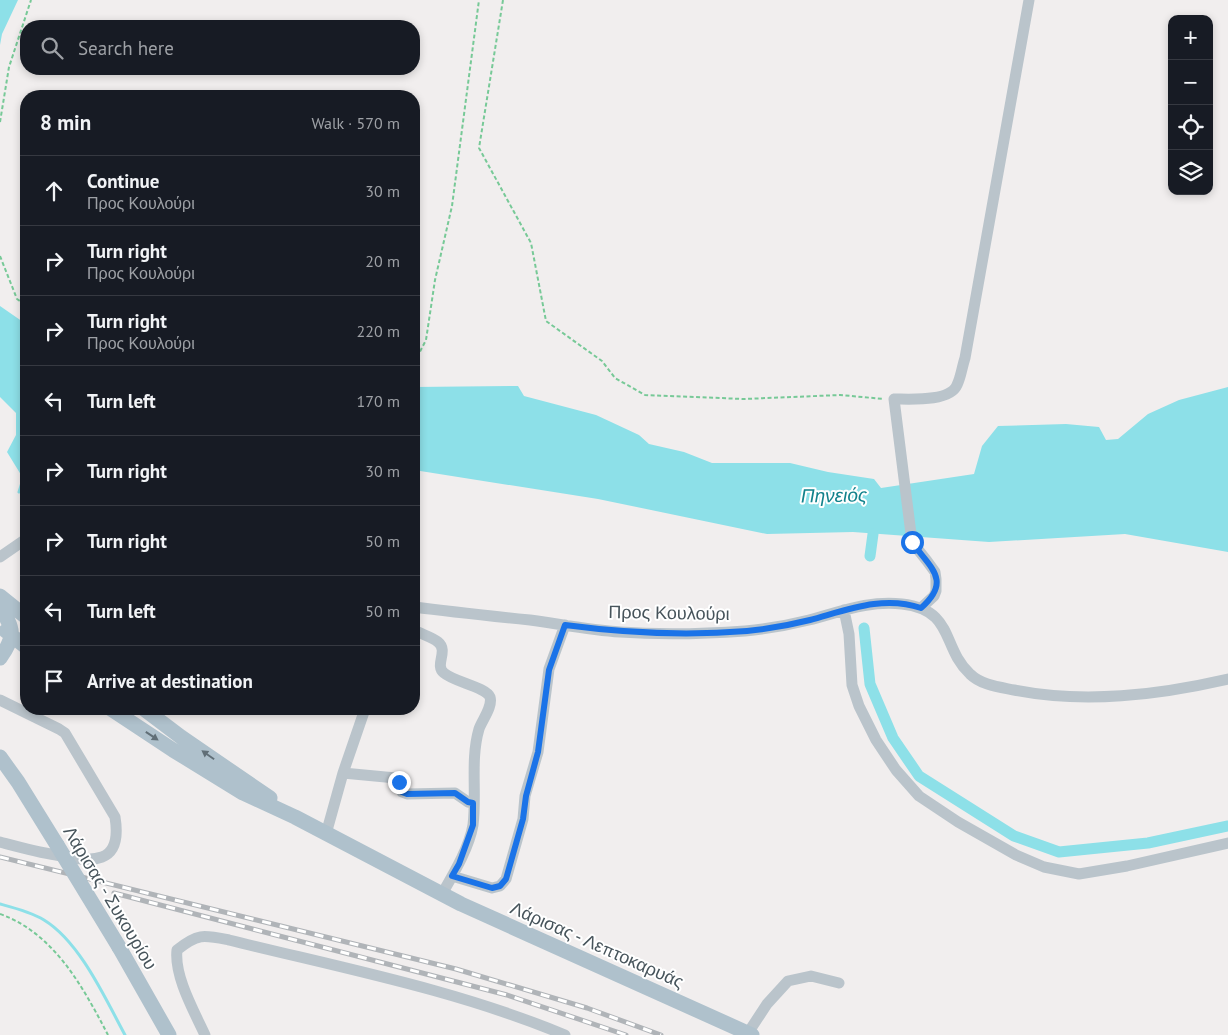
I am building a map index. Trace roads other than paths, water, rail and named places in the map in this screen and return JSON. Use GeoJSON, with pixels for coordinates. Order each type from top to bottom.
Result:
{"type":"FeatureCollection","features":[{"type":"Feature","properties":{"kind":"main road"},"geometry":{"type":"LineString","coordinates":[[0,596],[20,611]]}},
{"type":"Feature","properties":{"kind":"main road"},"geometry":{"type":"LineString","coordinates":[[0,607],[10,625],[11,642],[0,659]]}},
{"type":"Feature","properties":{"kind":"main road"},"geometry":{"type":"LineString","coordinates":[[10,634],[20,642]]}},
{"type":"Feature","properties":{"kind":"main road"},"geometry":{"type":"LineString","coordinates":[[0,659],[11,654],[20,653]]}},
{"type":"Feature","properties":{"kind":"main road","name":"Λάρισας - Λεπτοκαρυάς"},"geometry":{"type":"LineString","coordinates":[[120,715],[243,793],[295,817],[442,894],[750,1034]]}},
{"type":"Feature","properties":{"kind":"main road","name":"Λάρισας - Λεπτοκαρυάς"},"geometry":{"type":"LineString","coordinates":[[152,715],[295,817]]}},
{"type":"Feature","properties":{"kind":"main road","name":"Λάρισας - Συκουρίου"},"geometry":{"type":"LineString","coordinates":[[0,745],[18,782]]}},
{"type":"Feature","properties":{"kind":"main road","name":"Λάρισας - Συκουρίου"},"geometry":{"type":"LineString","coordinates":[[0,757],[18,782],[119,947],[169,1035]]}},
{"type":"Feature","properties":{"kind":"street"},"geometry":{"type":"LineString","coordinates":[[921,608],[934,596],[936,579],[927,560],[912,542],[894,399],[925,399],[951,394],[957,386],[966,349],[1030,0]]}},
{"type":"Feature","properties":{"kind":"street"},"geometry":{"type":"LineString","coordinates":[[0,558],[20,543]]}},
{"type":"Feature","properties":{"kind":"street","name":"Προς Κουλούρι"},"geometry":{"type":"LineString","coordinates":[[420,610],[618,632],[681,633],[747,631],[804,622],[844,610],[878,603],[903,604],[921,608],[934,616],[943,626],[960,662],[971,675],[983,682],[1000,687],[1024,692],[1095,697],[1160,692],[1228,679]]}},
{"type":"Feature","properties":{"kind":"street"},"geometry":{"type":"LineString","coordinates":[[844,610],[849,634],[852,685],[859,706],[876,740],[896,770],[919,796],[958,822],[1016,855],[1044,866],[1079,874],[1127,866],[1228,843]]}},
{"type":"Feature","properties":{"kind":"street"},"geometry":{"type":"LineString","coordinates":[[452,876],[492,888],[500,886],[506,879],[523,819],[526,796],[538,752],[549,670],[565,625]]}},
{"type":"Feature","properties":{"kind":"street"},"geometry":{"type":"LineString","coordinates":[[420,633],[438,642],[441,646],[443,654],[440,666],[442,671],[452,680],[484,691],[491,700],[479,730],[475,754],[473,825],[459,864],[442,894]]}},
{"type":"Feature","properties":{"kind":"street"},"geometry":{"type":"LineString","coordinates":[[0,700],[20,710]]}},
{"type":"Feature","properties":{"kind":"street"},"geometry":{"type":"LineString","coordinates":[[0,842],[42,852],[92,860],[103,857],[114,846],[117,828],[115,817],[65,734],[31,715]]}},
{"type":"Feature","properties":{"kind":"street"},"geometry":{"type":"LineString","coordinates":[[326,834],[343,773],[363,715]]}},
{"type":"Feature","properties":{"kind":"street"},"geometry":{"type":"LineString","coordinates":[[343,773],[396,778],[402,792],[407,794],[455,793],[468,802],[473,803]]}},
{"type":"Feature","properties":{"kind":"street"},"geometry":{"type":"LineString","coordinates":[[205,1035],[176,961],[177,950],[190,939],[206,936],[229,940],[462,998],[526,1019],[564,1035]]}},
{"type":"Feature","properties":{"kind":"street"},"geometry":{"type":"LineString","coordinates":[[750,1034],[767,1004],[788,981],[810,976],[839,983]]}},
{"type":"Feature","properties":{"kind":"water"},"geometry":{"type":"Polygon","coordinates":[[[0,0],[18,0],[2,34],[0,45],[0,0]]]}},
{"type":"Feature","properties":{"kind":"water"},"geometry":{"type":"Polygon","coordinates":[[[0,306],[20,320],[20,473],[7,452],[16,435],[16,413],[0,397],[0,306]]]}},
{"type":"Feature","properties":{"kind":"water","name":"Πηνειός"},"geometry":{"type":"Polygon","coordinates":[[[518,386],[524,396],[596,415],[639,435],[649,444],[684,452],[712,463],[790,463],[828,472],[874,479],[881,488],[974,474],[982,446],[998,426],[1066,424],[1099,427],[1106,440],[1118,439],[1148,414],[1179,400],[1228,387],[1228,552],[1125,534],[989,542],[853,532],[767,534],[598,499],[420,471],[420,387],[518,386]]]}},
{"type":"Feature","properties":{"kind":"waterway"},"geometry":{"type":"LineString","coordinates":[[870,556],[873,534]]}},
{"type":"Feature","properties":{"kind":"waterway"},"geometry":{"type":"LineString","coordinates":[[864,628],[870,684],[893,738],[919,776],[1014,836],[1059,852],[1148,843],[1228,826]]}},
{"type":"Feature","properties":{"kind":"waterway"},"geometry":{"type":"LineString","coordinates":[[0,904],[23,910],[39,917],[57,930],[69,942],[100,988],[125,1035]]}},
{"type":"Feature","properties":{"kind":"railway"},"geometry":{"type":"LineString","coordinates":[[0,857],[456,969],[587,1008],[661,1035]]}},
{"type":"Feature","properties":{"kind":"railway"},"geometry":{"type":"LineString","coordinates":[[114,893],[507,995],[626,1035]]}}]}
